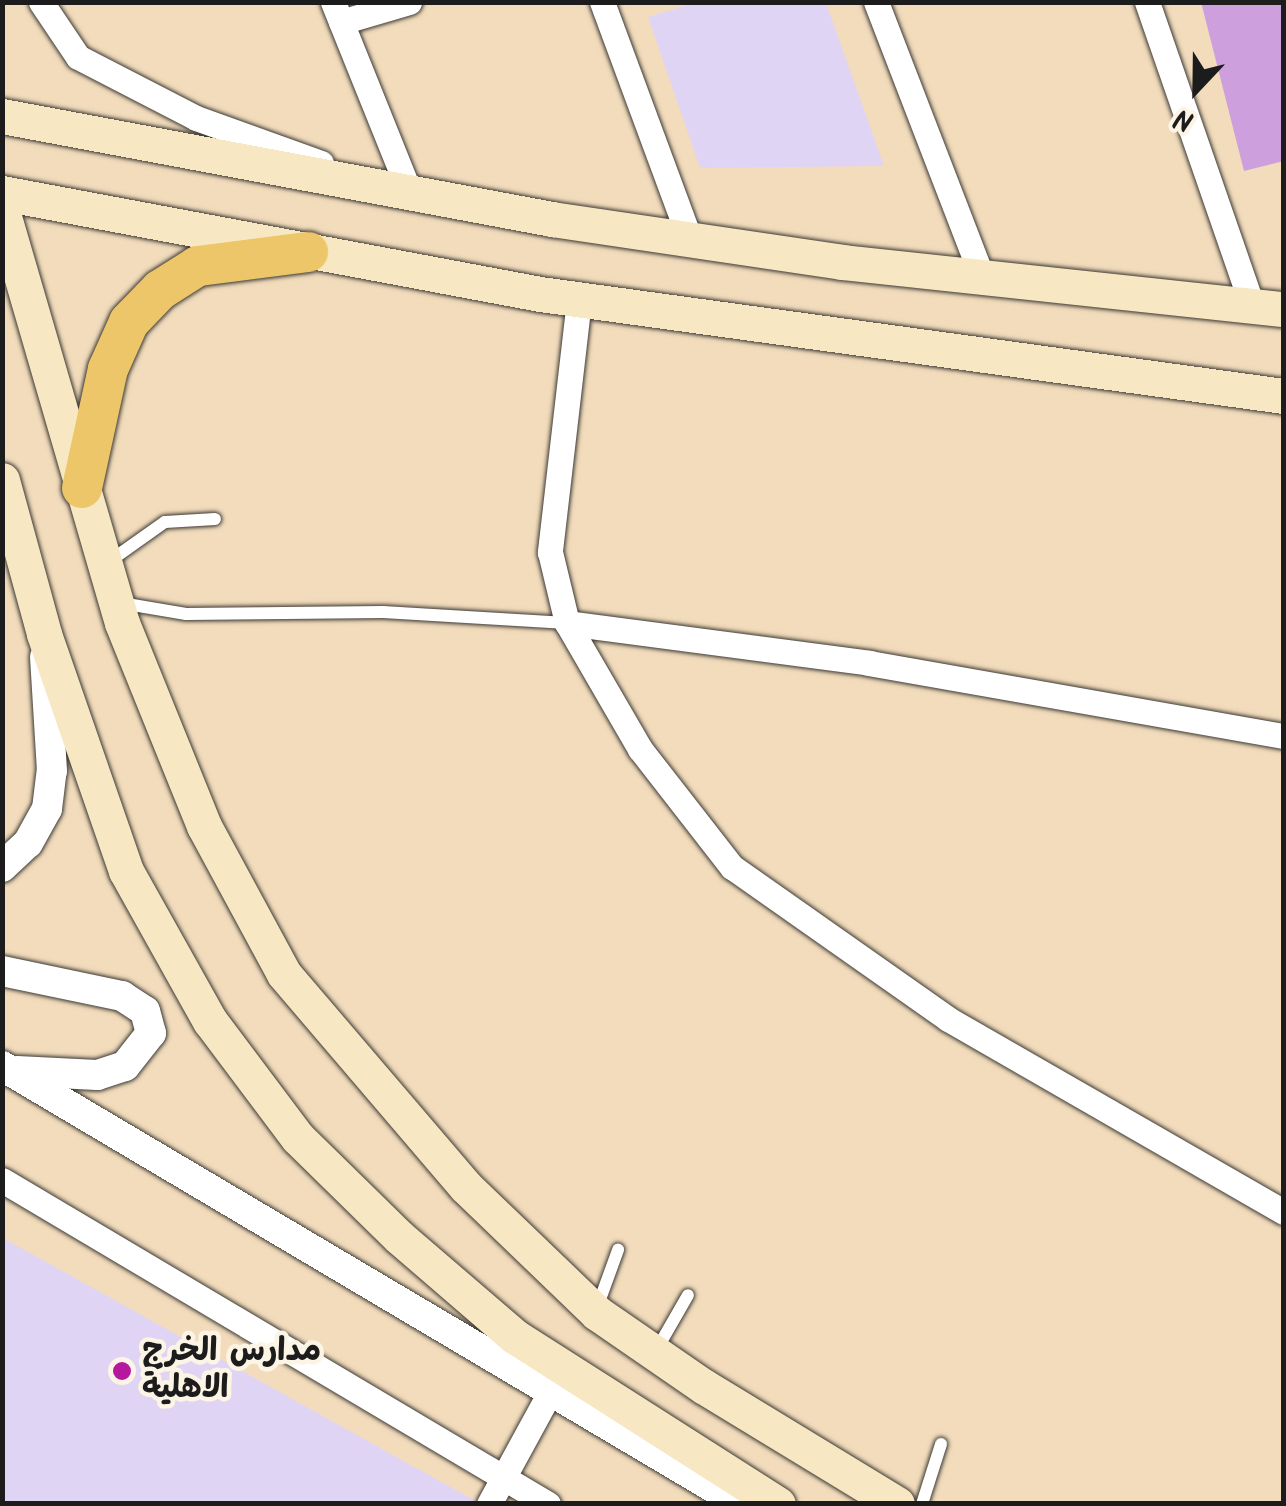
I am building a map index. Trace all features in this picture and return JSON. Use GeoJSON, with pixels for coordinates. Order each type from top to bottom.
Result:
{"type":"FeatureCollection","features":[{"type":"Feature","properties":{"kind":"main road"},"geometry":{"type":"LineString","coordinates":[[2,116],[410,196],[690,240],[982,277],[1268,307]]}},
{"type":"Feature","properties":{"kind":"main road"},"geometry":{"type":"LineString","coordinates":[[2,193],[579,300],[1284,396]]}},
{"type":"Feature","properties":{"kind":"main road"},"geometry":{"type":"LineString","coordinates":[[2,210],[116,602],[204,826],[284,974],[466,1188],[597,1313],[896,1504]]}},
{"type":"Feature","properties":{"kind":"main road"},"geometry":{"type":"LineString","coordinates":[[82,488],[108,368],[129,322],[160,290],[198,266],[308,252]]}},
{"type":"Feature","properties":{"kind":"main road"},"geometry":{"type":"LineString","coordinates":[[2,480],[44,634],[126,871],[210,1021],[298,1138],[398,1237],[514,1336],[778,1504]]}},
{"type":"Feature","properties":{"kind":"street"},"geometry":{"type":"LineString","coordinates":[[41,2],[78,57],[135,90],[410,196]]}},
{"type":"Feature","properties":{"kind":"street"},"geometry":{"type":"LineString","coordinates":[[409,2],[337,12],[410,196]]}},
{"type":"Feature","properties":{"kind":"street"},"geometry":{"type":"LineString","coordinates":[[602,2],[690,240]]}},
{"type":"Feature","properties":{"kind":"street"},"geometry":{"type":"LineString","coordinates":[[876,2],[982,277]]}},
{"type":"Feature","properties":{"kind":"street"},"geometry":{"type":"LineString","coordinates":[[1148,2],[1268,307]]}},
{"type":"Feature","properties":{"kind":"street"},"geometry":{"type":"LineString","coordinates":[[579,300],[550,552],[567,623],[640,749],[732,867],[948,1019],[1284,1212]]}},
{"type":"Feature","properties":{"kind":"street"},"geometry":{"type":"LineString","coordinates":[[567,623],[869,663],[1284,736]]}},
{"type":"Feature","properties":{"kind":"street"},"geometry":{"type":"LineString","coordinates":[[2,867],[28,844],[47,809],[52,771],[44,634]]}},
{"type":"Feature","properties":{"kind":"street"},"geometry":{"type":"LineString","coordinates":[[2,970],[122,996],[145,1011],[150,1033],[125,1066],[97,1075],[6,1068]]}},
{"type":"Feature","properties":{"kind":"street"},"geometry":{"type":"LineString","coordinates":[[6,1068],[741,1504]]}},
{"type":"Feature","properties":{"kind":"street"},"geometry":{"type":"LineString","coordinates":[[2,1180],[548,1504]]}},
{"type":"Feature","properties":{"kind":"street"},"geometry":{"type":"LineString","coordinates":[[488,1504],[550,1392]]}},
{"type":"Feature","properties":{"kind":"lane"},"geometry":{"type":"LineString","coordinates":[[105,565],[165,522],[215,519]]}},
{"type":"Feature","properties":{"kind":"lane"},"geometry":{"type":"LineString","coordinates":[[116,602],[160,612],[240,616],[382,612],[567,623]]}},
{"type":"Feature","properties":{"kind":"lane"},"geometry":{"type":"LineString","coordinates":[[597,1313],[618,1250]]}},
{"type":"Feature","properties":{"kind":"lane"},"geometry":{"type":"LineString","coordinates":[[655,1353],[688,1295]]}},
{"type":"Feature","properties":{"kind":"lane"},"geometry":{"type":"LineString","coordinates":[[922,1504],[942,1444]]}},
{"type":"Feature","properties":{"kind":"shaded area"},"geometry":{"type":"Polygon","coordinates":[[[697,2],[826,3],[884,166],[700,168],[648,17],[697,2]]]}},
{"type":"Feature","properties":{"kind":"shaded area","name":"مدارس الخرج الاهلية"},"geometry":{"type":"Polygon","coordinates":[[[3,1238],[479,1503],[3,1503],[3,1238]]]}},
{"type":"Feature","properties":{"kind":"building"},"geometry":{"type":"Polygon","coordinates":[[[1201,2],[1284,2],[1284,161],[1244,171],[1201,2]]]}},
{"type":"Feature","properties":{"kind":"place","name":"مدارس الخرج الاهلية"},"geometry":{"type":"Point","coordinates":[122,1371]}}]}
